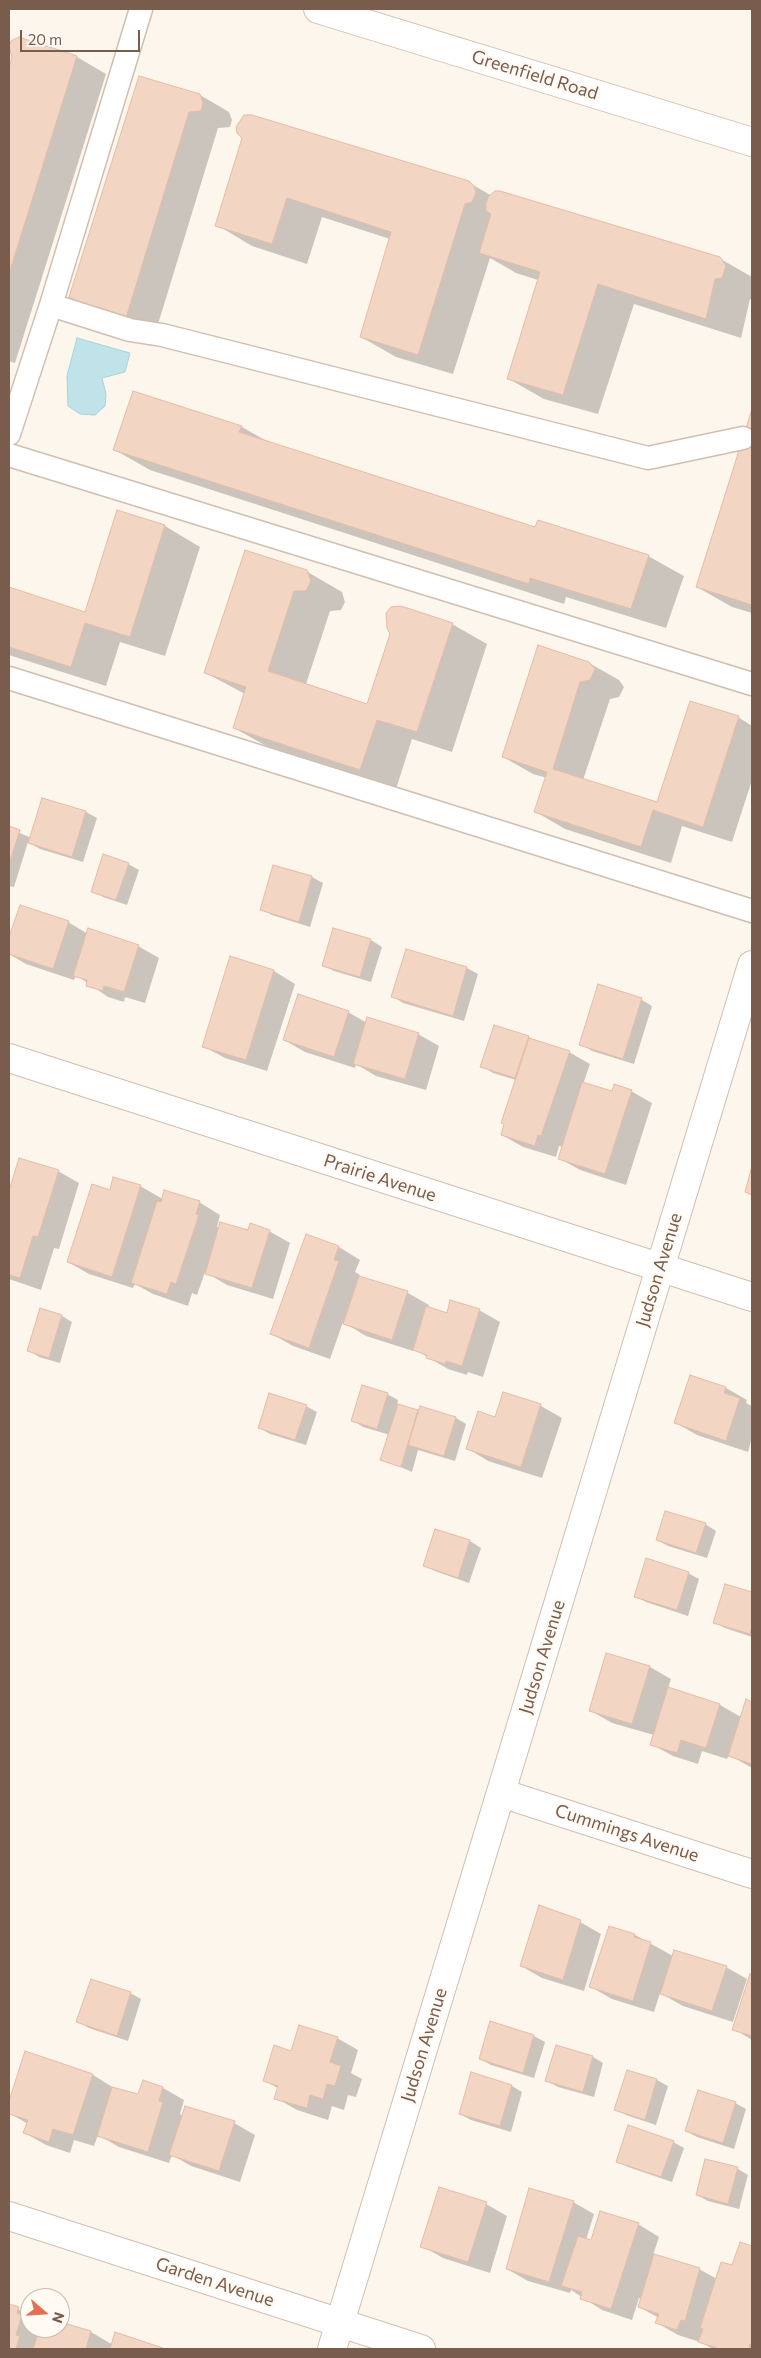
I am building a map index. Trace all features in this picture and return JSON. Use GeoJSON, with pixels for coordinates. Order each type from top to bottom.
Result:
{"type":"FeatureCollection","features":[{"type":"Feature","properties":{"kind":"street","name":"Greenfield Road"},"geometry":{"type":"LineString","coordinates":[[318,9],[752,142]]}},
{"type":"Feature","properties":{"kind":"street","name":"Judson Avenue"},"geometry":{"type":"LineString","coordinates":[[332,2349],[752,965]]}},
{"type":"Feature","properties":{"kind":"street","name":"Prairie Avenue"},"geometry":{"type":"LineString","coordinates":[[9,1058],[752,1297]]}},
{"type":"Feature","properties":{"kind":"street","name":"Cummings Avenue"},"geometry":{"type":"LineString","coordinates":[[501,1793],[752,1874]]}},
{"type":"Feature","properties":{"kind":"street","name":"Garden Avenue"},"geometry":{"type":"LineString","coordinates":[[9,2216],[421,2349]]}},
{"type":"Feature","properties":{"kind":"lane"},"geometry":{"type":"LineString","coordinates":[[11,423],[51,306],[141,9]]}},
{"type":"Feature","properties":{"kind":"lane"},"geometry":{"type":"LineString","coordinates":[[51,306],[130,330],[162,335],[648,458],[743,438]]}},
{"type":"Feature","properties":{"kind":"lane"},"geometry":{"type":"LineString","coordinates":[[9,455],[752,684]]}},
{"type":"Feature","properties":{"kind":"lane"},"geometry":{"type":"LineString","coordinates":[[9,678],[752,911]]}},
{"type":"Feature","properties":{"kind":"water"},"geometry":{"type":"Polygon","coordinates":[[[77,338],[130,353],[125,372],[102,378],[106,394],[105,406],[95,415],[80,414],[68,406],[67,376],[77,338]]]}},
{"type":"Feature","properties":{"kind":"building"},"geometry":{"type":"Polygon","coordinates":[[[19,37],[77,56],[9,274],[9,68],[12,57],[9,47],[11,41],[19,37]]]}},
{"type":"Feature","properties":{"kind":"building"},"geometry":{"type":"Polygon","coordinates":[[[139,76],[200,94],[203,103],[201,111],[189,112],[126,318],[78,309],[80,302],[69,297],[139,76]]]}},
{"type":"Feature","properties":{"kind":"building"},"geometry":{"type":"Polygon","coordinates":[[[244,115],[252,115],[469,181],[474,186],[476,193],[472,202],[465,204],[418,355],[360,337],[391,232],[287,198],[272,244],[215,226],[242,138],[237,133],[236,127],[244,115]]]}},
{"type":"Feature","properties":{"kind":"building"},"geometry":{"type":"Polygon","coordinates":[[[495,191],[720,257],[726,266],[722,278],[715,279],[706,319],[598,284],[563,395],[507,379],[540,272],[479,253],[491,214],[486,211],[486,204],[488,197],[495,191]]]}},
{"type":"Feature","properties":{"kind":"building"},"geometry":{"type":"Polygon","coordinates":[[[133,391],[242,426],[239,432],[535,527],[538,520],[649,555],[631,609],[530,578],[529,584],[113,450],[133,391]]]}},
{"type":"Feature","properties":{"kind":"building"},"geometry":{"type":"Polygon","coordinates":[[[752,409],[752,605],[696,587],[752,409]]]}},
{"type":"Feature","properties":{"kind":"building"},"geometry":{"type":"Polygon","coordinates":[[[117,510],[165,525],[130,637],[85,623],[71,667],[9,647],[9,587],[85,612],[117,510]]]}},
{"type":"Feature","properties":{"kind":"building"},"geometry":{"type":"Polygon","coordinates":[[[245,550],[307,570],[311,581],[306,591],[294,591],[268,671],[367,704],[390,634],[387,628],[386,613],[391,607],[401,606],[453,623],[417,732],[377,720],[360,770],[233,728],[246,687],[204,673],[245,550]]]}},
{"type":"Feature","properties":{"kind":"building"},"geometry":{"type":"Polygon","coordinates":[[[538,645],[589,662],[595,669],[590,680],[580,682],[553,769],[657,802],[690,701],[739,716],[703,827],[653,810],[641,847],[534,812],[547,772],[502,757],[538,645]]]}},
{"type":"Feature","properties":{"kind":"building"},"geometry":{"type":"Polygon","coordinates":[[[42,798],[86,811],[72,857],[28,843],[42,798]]]}},
{"type":"Feature","properties":{"kind":"building"},"geometry":{"type":"Polygon","coordinates":[[[9,826],[20,830],[9,864],[9,826]]]}},
{"type":"Feature","properties":{"kind":"building"},"geometry":{"type":"Polygon","coordinates":[[[103,854],[129,863],[116,900],[91,892],[103,854]]]}},
{"type":"Feature","properties":{"kind":"building"},"geometry":{"type":"Polygon","coordinates":[[[273,865],[312,876],[299,922],[260,910],[273,865]]]}},
{"type":"Feature","properties":{"kind":"building"},"geometry":{"type":"Polygon","coordinates":[[[20,905],[69,921],[53,969],[9,954],[9,937],[20,905]]]}},
{"type":"Feature","properties":{"kind":"building"},"geometry":{"type":"Polygon","coordinates":[[[88,928],[139,945],[124,992],[104,986],[103,991],[86,986],[87,980],[73,976],[88,928]]]}},
{"type":"Feature","properties":{"kind":"building"},"geometry":{"type":"Polygon","coordinates":[[[333,928],[371,939],[360,977],[322,966],[333,928]]]}},
{"type":"Feature","properties":{"kind":"building"},"geometry":{"type":"Polygon","coordinates":[[[406,949],[467,967],[453,1016],[391,997],[406,949]]]}},
{"type":"Feature","properties":{"kind":"building"},"geometry":{"type":"Polygon","coordinates":[[[230,956],[274,970],[246,1060],[202,1047],[230,956]]]}},
{"type":"Feature","properties":{"kind":"building"},"geometry":{"type":"Polygon","coordinates":[[[598,984],[642,998],[623,1059],[579,1045],[598,984]]]}},
{"type":"Feature","properties":{"kind":"building"},"geometry":{"type":"Polygon","coordinates":[[[298,994],[349,1011],[334,1057],[283,1040],[298,994]]]}},
{"type":"Feature","properties":{"kind":"building"},"geometry":{"type":"Polygon","coordinates":[[[367,1017],[419,1033],[405,1079],[353,1064],[367,1017]]]}},
{"type":"Feature","properties":{"kind":"building"},"geometry":{"type":"Polygon","coordinates":[[[494,1025],[529,1036],[515,1078],[480,1067],[494,1025]]]}},
{"type":"Feature","properties":{"kind":"building"},"geometry":{"type":"Polygon","coordinates":[[[529,1038],[570,1051],[541,1136],[538,1135],[535,1146],[501,1135],[504,1124],[501,1123],[529,1038]]]}},
{"type":"Feature","properties":{"kind":"building"},"geometry":{"type":"Polygon","coordinates":[[[582,1082],[612,1091],[614,1084],[632,1090],[605,1174],[558,1159],[582,1082]]]}},
{"type":"Feature","properties":{"kind":"building"},"geometry":{"type":"Polygon","coordinates":[[[19,1158],[59,1170],[38,1237],[33,1236],[20,1278],[9,1275],[9,1191],[19,1158]]]}},
{"type":"Feature","properties":{"kind":"building"},"geometry":{"type":"Polygon","coordinates":[[[752,1166],[752,1195],[745,1192],[752,1166]]]}},
{"type":"Feature","properties":{"kind":"building"},"geometry":{"type":"Polygon","coordinates":[[[113,1177],[141,1185],[112,1277],[67,1262],[92,1184],[110,1190],[113,1177]]]}},
{"type":"Feature","properties":{"kind":"building"},"geometry":{"type":"Polygon","coordinates":[[[164,1190],[200,1201],[196,1214],[199,1215],[176,1284],[171,1282],[167,1294],[131,1283],[157,1201],[161,1202],[164,1190]]]}},
{"type":"Feature","properties":{"kind":"building"},"geometry":{"type":"Polygon","coordinates":[[[220,1222],[248,1230],[250,1223],[270,1230],[252,1288],[205,1274],[220,1222]]]}},
{"type":"Feature","properties":{"kind":"building"},"geometry":{"type":"Polygon","coordinates":[[[306,1234],[339,1246],[334,1260],[339,1261],[309,1348],[270,1334],[306,1234]]]}},
{"type":"Feature","properties":{"kind":"building"},"geometry":{"type":"Polygon","coordinates":[[[359,1276],[408,1291],[392,1340],[343,1324],[359,1276]]]}},
{"type":"Feature","properties":{"kind":"building"},"geometry":{"type":"Polygon","coordinates":[[[450,1300],[480,1309],[462,1366],[446,1361],[445,1364],[426,1358],[427,1355],[413,1350],[426,1306],[447,1313],[450,1300]]]}},
{"type":"Feature","properties":{"kind":"building"},"geometry":{"type":"Polygon","coordinates":[[[40,1308],[62,1315],[49,1358],[27,1351],[40,1308]]]}},
{"type":"Feature","properties":{"kind":"building"},"geometry":{"type":"Polygon","coordinates":[[[690,1375],[726,1387],[724,1393],[740,1398],[726,1441],[674,1423],[690,1375]]]}},
{"type":"Feature","properties":{"kind":"building"},"geometry":{"type":"Polygon","coordinates":[[[362,1385],[388,1393],[377,1429],[351,1421],[362,1385]]]}},
{"type":"Feature","properties":{"kind":"building"},"geometry":{"type":"Polygon","coordinates":[[[503,1392],[541,1404],[521,1467],[466,1449],[478,1411],[495,1417],[503,1392]]]}},
{"type":"Feature","properties":{"kind":"building"},"geometry":{"type":"Polygon","coordinates":[[[269,1393],[307,1405],[295,1440],[258,1428],[269,1393]]]}},
{"type":"Feature","properties":{"kind":"building"},"geometry":{"type":"Polygon","coordinates":[[[398,1404],[418,1410],[401,1467],[380,1460],[398,1404]]]}},
{"type":"Feature","properties":{"kind":"building"},"geometry":{"type":"Polygon","coordinates":[[[420,1406],[456,1417],[444,1456],[408,1445],[420,1406]]]}},
{"type":"Feature","properties":{"kind":"building"},"geometry":{"type":"Polygon","coordinates":[[[665,1511],[706,1523],[696,1553],[656,1540],[665,1511]]]}},
{"type":"Feature","properties":{"kind":"building"},"geometry":{"type":"Polygon","coordinates":[[[435,1529],[470,1540],[458,1578],[423,1566],[435,1529]]]}},
{"type":"Feature","properties":{"kind":"building"},"geometry":{"type":"Polygon","coordinates":[[[646,1558],[689,1572],[677,1610],[634,1597],[646,1558]]]}},
{"type":"Feature","properties":{"kind":"building"},"geometry":{"type":"Polygon","coordinates":[[[725,1584],[752,1592],[752,1626],[750,1634],[713,1623],[725,1584]]]}},
{"type":"Feature","properties":{"kind":"building"},"geometry":{"type":"Polygon","coordinates":[[[606,1653],[650,1666],[632,1724],[589,1711],[606,1653]]]}},
{"type":"Feature","properties":{"kind":"building"},"geometry":{"type":"Polygon","coordinates":[[[668,1687],[720,1704],[706,1748],[681,1740],[677,1753],[650,1745],[668,1687]]]}},
{"type":"Feature","properties":{"kind":"building"},"geometry":{"type":"Polygon","coordinates":[[[746,1699],[752,1702],[752,1764],[728,1756],[746,1699]]]}},
{"type":"Feature","properties":{"kind":"building"},"geometry":{"type":"Polygon","coordinates":[[[539,1905],[581,1920],[563,1980],[520,1966],[539,1905]]]}},
{"type":"Feature","properties":{"kind":"building"},"geometry":{"type":"Polygon","coordinates":[[[609,1926],[635,1934],[634,1937],[651,1942],[633,2001],[589,1987],[609,1926]]]}},
{"type":"Feature","properties":{"kind":"building"},"geometry":{"type":"Polygon","coordinates":[[[674,1950],[727,1966],[712,2011],[660,1994],[674,1950]]]}},
{"type":"Feature","properties":{"kind":"building"},"geometry":{"type":"Polygon","coordinates":[[[750,1974],[752,1975],[752,2036],[732,2030],[750,1974]]]}},
{"type":"Feature","properties":{"kind":"building"},"geometry":{"type":"Polygon","coordinates":[[[91,1979],[131,1992],[117,2036],[76,2022],[91,1979]]]}},
{"type":"Feature","properties":{"kind":"building"},"geometry":{"type":"Polygon","coordinates":[[[490,2021],[534,2035],[523,2073],[479,2059],[490,2021]]]}},
{"type":"Feature","properties":{"kind":"building"},"geometry":{"type":"Polygon","coordinates":[[[299,2025],[338,2037],[330,2062],[341,2066],[335,2086],[327,2084],[323,2099],[310,2095],[307,2108],[274,2099],[278,2086],[263,2081],[274,2045],[291,2051],[299,2025]]]}},
{"type":"Feature","properties":{"kind":"building"},"geometry":{"type":"Polygon","coordinates":[[[556,2045],[593,2056],[583,2092],[545,2081],[556,2045]]]}},
{"type":"Feature","properties":{"kind":"building"},"geometry":{"type":"Polygon","coordinates":[[[25,2051],[93,2074],[73,2135],[53,2129],[49,2142],[23,2133],[28,2120],[9,2114],[9,2101],[25,2051]]]}},
{"type":"Feature","properties":{"kind":"building"},"geometry":{"type":"Polygon","coordinates":[[[627,2070],[657,2079],[645,2120],[614,2110],[627,2070]]]}},
{"type":"Feature","properties":{"kind":"building"},"geometry":{"type":"Polygon","coordinates":[[[471,2072],[512,2085],[500,2126],[459,2114],[471,2072]]]}},
{"type":"Feature","properties":{"kind":"building"},"geometry":{"type":"Polygon","coordinates":[[[143,2080],[163,2087],[159,2101],[163,2102],[148,2152],[97,2136],[112,2087],[138,2094],[143,2080]]]}},
{"type":"Feature","properties":{"kind":"building"},"geometry":{"type":"Polygon","coordinates":[[[698,2090],[736,2102],[723,2143],[685,2131],[698,2090]]]}},
{"type":"Feature","properties":{"kind":"building"},"geometry":{"type":"Polygon","coordinates":[[[185,2106],[235,2121],[219,2171],[169,2155],[185,2106]]]}},
{"type":"Feature","properties":{"kind":"building"},"geometry":{"type":"Polygon","coordinates":[[[628,2125],[674,2141],[661,2177],[616,2162],[628,2125]]]}},
{"type":"Feature","properties":{"kind":"building"},"geometry":{"type":"Polygon","coordinates":[[[705,2159],[738,2167],[728,2204],[696,2195],[705,2159]]]}},
{"type":"Feature","properties":{"kind":"building"},"geometry":{"type":"Polygon","coordinates":[[[439,2187],[487,2202],[468,2262],[420,2247],[439,2187]]]}},
{"type":"Feature","properties":{"kind":"building"},"geometry":{"type":"Polygon","coordinates":[[[529,2188],[574,2201],[549,2282],[506,2269],[529,2188]]]}},
{"type":"Feature","properties":{"kind":"building"},"geometry":{"type":"Polygon","coordinates":[[[600,2211],[639,2223],[611,2309],[580,2299],[582,2292],[561,2286],[578,2236],[591,2240],[600,2211]]]}},
{"type":"Feature","properties":{"kind":"building"},"geometry":{"type":"Polygon","coordinates":[[[740,2242],[752,2246],[752,2345],[750,2344],[749,2349],[720,2349],[698,2342],[703,2329],[700,2328],[721,2262],[732,2265],[740,2242]]]}},
{"type":"Feature","properties":{"kind":"building"},"geometry":{"type":"Polygon","coordinates":[[[654,2254],[700,2268],[685,2321],[681,2320],[677,2330],[655,2323],[659,2314],[638,2307],[654,2254]]]}},
{"type":"Feature","properties":{"kind":"building"},"geometry":{"type":"Polygon","coordinates":[[[9,2304],[19,2307],[17,2313],[20,2314],[20,2322],[16,2335],[20,2336],[16,2349],[9,2349],[9,2304]]]}},
{"type":"Feature","properties":{"kind":"building"},"geometry":{"type":"Polygon","coordinates":[[[70,2325],[91,2331],[86,2349],[33,2349],[37,2338],[70,2338],[70,2325]]]}},
{"type":"Feature","properties":{"kind":"building"},"geometry":{"type":"Polygon","coordinates":[[[115,2332],[163,2348],[110,2349],[115,2332]]]}}]}
